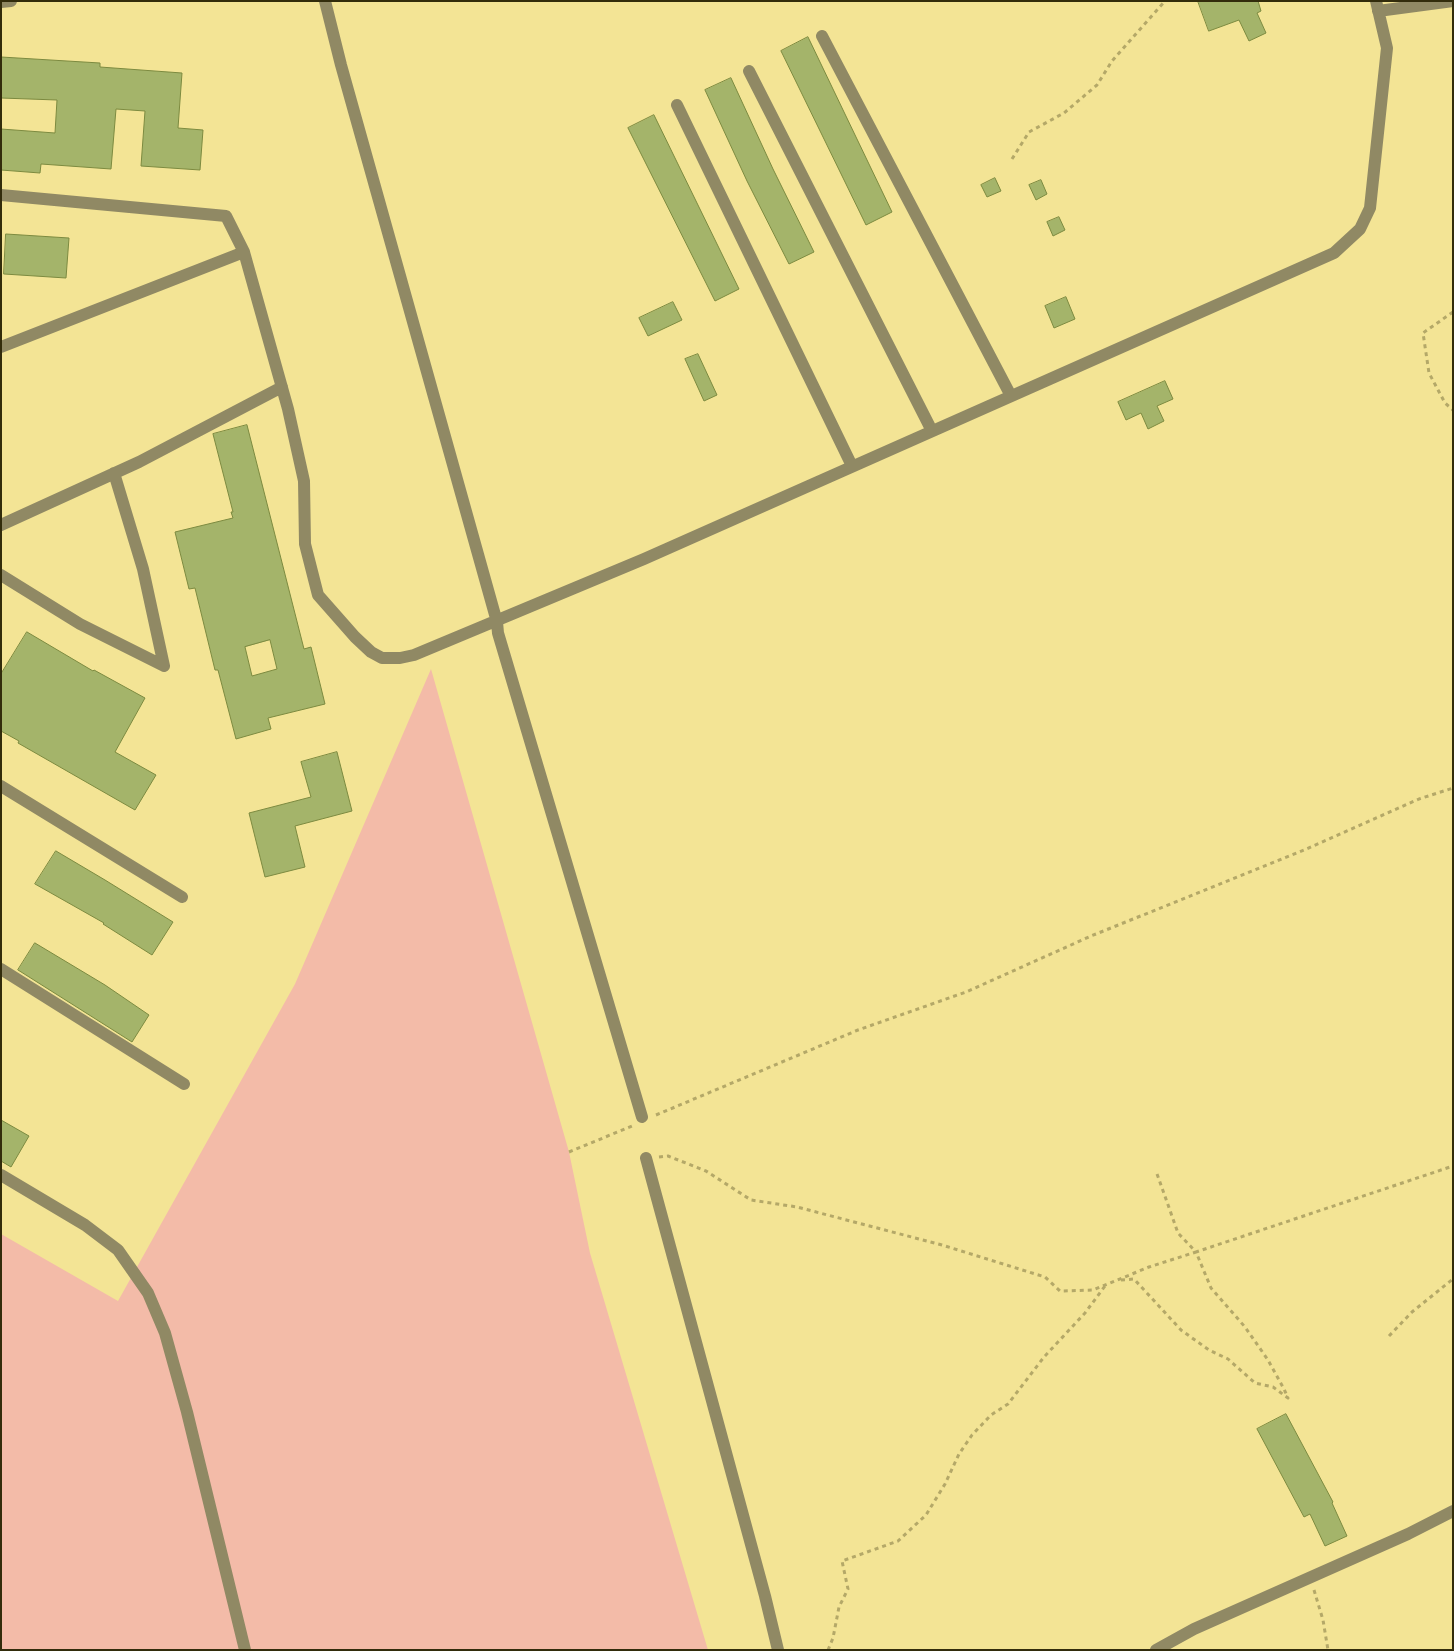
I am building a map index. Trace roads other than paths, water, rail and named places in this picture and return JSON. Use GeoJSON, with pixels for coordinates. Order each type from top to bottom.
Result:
{"type":"FeatureCollection","features":[{"type":"Feature","properties":{"kind":"street"},"geometry":{"type":"LineString","coordinates":[[1,2],[11,1]]}},
{"type":"Feature","properties":{"kind":"street"},"geometry":{"type":"LineString","coordinates":[[325,1],[343,74],[498,622],[498,633],[641,1120]]}},
{"type":"Feature","properties":{"kind":"street"},"geometry":{"type":"LineString","coordinates":[[1,195],[226,216],[244,252],[282,387],[304,481],[306,544],[318,595],[371,652],[382,658],[400,658],[414,655],[498,622],[644,559],[1334,253],[1360,229],[1370,208],[1387,48],[1377,6],[1453,2]]}},
{"type":"Feature","properties":{"kind":"street"},"geometry":{"type":"LineString","coordinates":[[822,36],[1011,396]]}},
{"type":"Feature","properties":{"kind":"street"},"geometry":{"type":"LineString","coordinates":[[749,71],[932,431]]}},
{"type":"Feature","properties":{"kind":"street"},"geometry":{"type":"LineString","coordinates":[[677,104],[852,466]]}},
{"type":"Feature","properties":{"kind":"street"},"geometry":{"type":"LineString","coordinates":[[1,347],[244,252]]}},
{"type":"Feature","properties":{"kind":"street"},"geometry":{"type":"LineString","coordinates":[[1,525],[139,462],[282,387]]}},
{"type":"Feature","properties":{"kind":"street"},"geometry":{"type":"LineString","coordinates":[[1,574],[80,624],[164,666],[143,570],[114,473]]}},
{"type":"Feature","properties":{"kind":"street"},"geometry":{"type":"LineString","coordinates":[[1,786],[182,897]]}},
{"type":"Feature","properties":{"kind":"street"},"geometry":{"type":"LineString","coordinates":[[1,969],[184,1084]]}},
{"type":"Feature","properties":{"kind":"street"},"geometry":{"type":"LineString","coordinates":[[646,1158],[760,1577],[778,1650]]}},
{"type":"Feature","properties":{"kind":"street"},"geometry":{"type":"LineString","coordinates":[[1,1175],[85,1225],[118,1250],[148,1293],[165,1333],[185,1403],[245,1650]]}},
{"type":"Feature","properties":{"kind":"street"},"geometry":{"type":"LineString","coordinates":[[1156,1650],[1194,1629],[1408,1534],[1453,1511]]}}]}
